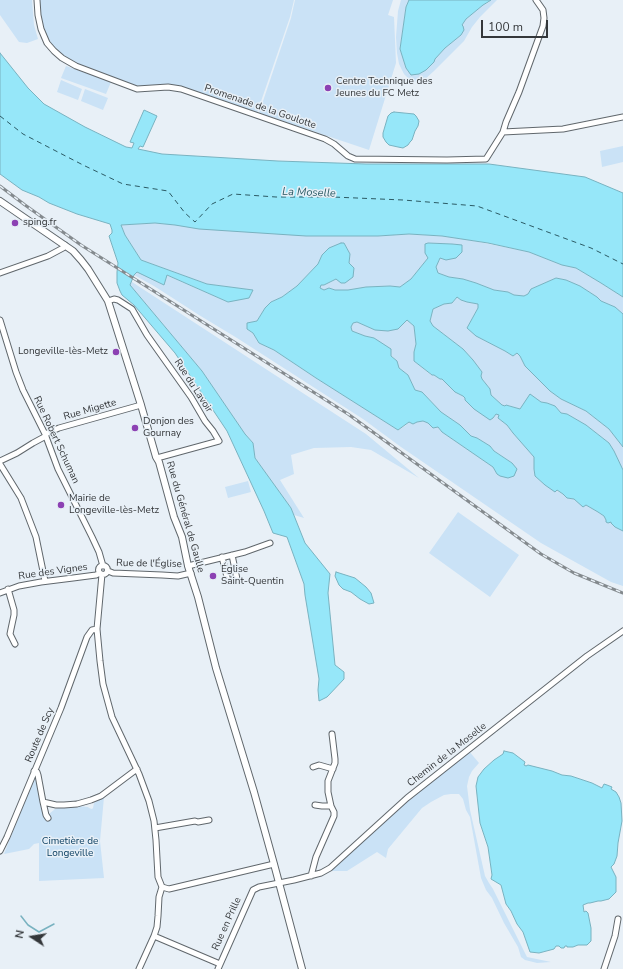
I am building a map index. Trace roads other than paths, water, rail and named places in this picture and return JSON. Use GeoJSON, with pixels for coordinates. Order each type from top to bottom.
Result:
{"type":"FeatureCollection","features":[{"type":"Feature","properties":{"kind":"main road","name":"Rue du Général de Gaulle"},"geometry":{"type":"LineString","coordinates":[[0,201],[73,251],[99,286],[108,302],[159,462],[174,516],[182,537],[188,566],[198,597],[216,668],[252,785],[302,969]]}},
{"type":"Feature","properties":{"kind":"street","name":"Promenade de la Goulotte"},"geometry":{"type":"LineString","coordinates":[[37,0],[41,29],[47,43],[54,51],[70,63],[138,89],[168,87],[181,89],[325,139],[334,144],[348,156],[355,159],[486,159],[503,132]]}},
{"type":"Feature","properties":{"kind":"street"},"geometry":{"type":"LineString","coordinates":[[536,0],[542,10],[544,18],[543,26],[503,132],[563,129],[623,117]]}},
{"type":"Feature","properties":{"kind":"street"},"geometry":{"type":"LineString","coordinates":[[0,274],[48,256],[65,245]]}},
{"type":"Feature","properties":{"kind":"street","name":"Rue du Lavoir"},"geometry":{"type":"LineString","coordinates":[[108,302],[114,299],[118,300],[132,309],[147,335],[191,397],[205,421],[214,431],[219,442],[157,458]]}},
{"type":"Feature","properties":{"kind":"street","name":"Rue Robert Schuman"},"geometry":{"type":"LineString","coordinates":[[0,320],[23,390],[45,435],[58,469],[99,552],[103,566]]}},
{"type":"Feature","properties":{"kind":"street","name":"Rue Migette"},"geometry":{"type":"LineString","coordinates":[[0,461],[17,453],[59,428],[141,405]]}},
{"type":"Feature","properties":{"kind":"street"},"geometry":{"type":"LineString","coordinates":[[0,464],[21,498],[36,537],[45,581]]}},
{"type":"Feature","properties":{"kind":"street"},"geometry":{"type":"LineString","coordinates":[[188,566],[232,555],[270,543]]}},
{"type":"Feature","properties":{"kind":"street"},"geometry":{"type":"LineString","coordinates":[[222,557],[228,581],[237,579],[232,555]]}},
{"type":"Feature","properties":{"kind":"street"},"geometry":{"type":"LineString","coordinates":[[101,574],[106,574],[108,571],[107,567],[103,566],[99,571],[101,574],[97,629],[104,684],[110,712],[137,769],[149,801],[155,828],[158,877],[162,887],[159,897],[157,927],[139,969]]}},
{"type":"Feature","properties":{"kind":"street","name":"Rue de l'Église"},"geometry":{"type":"LineString","coordinates":[[108,571],[113,573],[178,576],[191,573]]}},
{"type":"Feature","properties":{"kind":"street","name":"Rue des Vignes"},"geometry":{"type":"LineString","coordinates":[[0,592],[19,586],[45,581],[101,574]]}},
{"type":"Feature","properties":{"kind":"street","name":"Rue des Vignes"},"geometry":{"type":"LineString","coordinates":[[8,589],[14,610],[10,634],[15,644]]}},
{"type":"Feature","properties":{"kind":"street","name":"Route de Scy"},"geometry":{"type":"LineString","coordinates":[[0,851],[70,686],[87,637],[92,630],[97,629]]}},
{"type":"Feature","properties":{"kind":"street","name":"Chemin de la Moselle"},"geometry":{"type":"LineString","coordinates":[[279,883],[311,876],[330,868],[407,798],[587,656],[623,631]]}},
{"type":"Feature","properties":{"kind":"street"},"geometry":{"type":"LineString","coordinates":[[311,876],[316,857],[334,816],[328,792],[328,780],[336,759],[332,734]]}},
{"type":"Feature","properties":{"kind":"street"},"geometry":{"type":"LineString","coordinates":[[313,767],[319,766],[333,768]]}},
{"type":"Feature","properties":{"kind":"street"},"geometry":{"type":"LineString","coordinates":[[43,802],[64,805],[77,804],[91,800],[101,796],[137,769]]}},
{"type":"Feature","properties":{"kind":"street"},"geometry":{"type":"LineString","coordinates":[[34,771],[37,772],[38,775],[46,815],[48,818]]}},
{"type":"Feature","properties":{"kind":"street"},"geometry":{"type":"LineString","coordinates":[[315,805],[331,806]]}},
{"type":"Feature","properties":{"kind":"street"},"geometry":{"type":"LineString","coordinates":[[155,828],[209,820]]}},
{"type":"Feature","properties":{"kind":"street"},"geometry":{"type":"LineString","coordinates":[[162,887],[170,889],[274,864]]}},
{"type":"Feature","properties":{"kind":"street","name":"Rue en Prille"},"geometry":{"type":"LineString","coordinates":[[219,966],[251,892],[255,888],[279,883]]}},
{"type":"Feature","properties":{"kind":"street"},"geometry":{"type":"LineString","coordinates":[[604,969],[615,936],[618,919]]}},
{"type":"Feature","properties":{"kind":"street"},"geometry":{"type":"LineString","coordinates":[[154,936],[219,966]]}},
{"type":"Feature","properties":{"kind":"water"},"geometry":{"type":"Polygon","coordinates":[[[409,0],[491,0],[466,19],[462,25],[464,30],[461,35],[445,48],[426,70],[419,74],[411,75],[406,68],[400,49],[406,7],[409,0]]]}},
{"type":"Feature","properties":{"kind":"water","name":"La Moselle"},"geometry":{"type":"Polygon","coordinates":[[[0,53],[28,88],[44,104],[85,127],[126,147],[132,148],[134,143],[130,142],[144,110],[157,116],[143,147],[140,146],[138,149],[162,154],[278,161],[366,164],[489,164],[585,177],[623,193],[623,297],[576,268],[562,265],[529,252],[488,243],[442,236],[409,234],[378,236],[306,236],[199,229],[155,223],[121,225],[125,235],[141,260],[207,284],[253,290],[249,298],[228,302],[167,275],[164,285],[137,272],[134,275],[130,285],[202,371],[245,434],[253,443],[255,458],[291,508],[305,543],[330,574],[328,593],[335,665],[344,672],[344,679],[327,697],[319,701],[319,679],[304,584],[287,537],[273,533],[227,431],[175,353],[134,305],[122,295],[117,283],[118,263],[109,236],[112,233],[110,224],[77,214],[49,203],[22,190],[0,174],[0,53]]]}},
{"type":"Feature","properties":{"kind":"water"},"geometry":{"type":"Polygon","coordinates":[[[394,112],[414,114],[419,121],[412,140],[403,148],[389,145],[383,137],[388,116],[394,112]]]}},
{"type":"Feature","properties":{"kind":"water"},"geometry":{"type":"Polygon","coordinates":[[[344,243],[350,254],[349,263],[354,268],[353,277],[345,283],[341,283],[336,279],[321,285],[320,288],[324,290],[329,288],[335,290],[348,290],[366,287],[400,287],[411,279],[428,258],[425,253],[425,244],[452,244],[462,245],[462,252],[456,258],[446,260],[440,258],[436,267],[438,273],[449,277],[463,279],[494,290],[524,296],[528,294],[531,289],[556,278],[566,280],[580,286],[601,301],[615,307],[623,314],[623,447],[609,429],[586,411],[561,399],[550,391],[525,366],[517,353],[513,356],[476,336],[467,328],[478,308],[478,304],[461,300],[457,297],[452,303],[444,304],[433,309],[430,321],[433,326],[463,349],[473,360],[482,372],[482,379],[490,389],[491,395],[502,405],[520,409],[530,394],[541,402],[555,406],[561,413],[567,414],[586,425],[609,443],[623,470],[623,531],[615,527],[611,522],[606,522],[604,516],[598,512],[586,505],[583,507],[574,499],[567,498],[557,490],[555,492],[545,485],[535,476],[534,457],[507,425],[498,418],[499,415],[496,414],[490,420],[474,409],[463,396],[455,392],[442,379],[432,375],[414,361],[416,344],[414,326],[407,320],[398,329],[388,331],[375,330],[357,322],[353,323],[351,327],[352,331],[374,338],[391,349],[391,356],[397,361],[399,368],[408,375],[415,390],[422,392],[441,412],[460,425],[471,436],[490,446],[494,451],[512,463],[517,469],[514,476],[508,478],[500,476],[493,467],[442,432],[438,427],[433,428],[428,423],[423,421],[413,424],[409,422],[398,430],[274,350],[259,343],[253,333],[247,329],[247,323],[257,321],[265,308],[271,302],[282,297],[297,286],[318,264],[322,255],[329,248],[344,243]]]}},
{"type":"Feature","properties":{"kind":"water"},"geometry":{"type":"Polygon","coordinates":[[[336,572],[355,578],[371,593],[374,603],[369,604],[351,592],[343,589],[339,585],[335,576],[336,572]]]}},
{"type":"Feature","properties":{"kind":"water"},"geometry":{"type":"Polygon","coordinates":[[[504,751],[513,753],[525,762],[524,765],[526,766],[528,765],[562,775],[571,776],[602,788],[604,784],[612,787],[611,789],[616,792],[619,797],[621,803],[622,821],[617,856],[611,867],[616,877],[616,892],[609,899],[583,905],[584,912],[586,911],[588,913],[591,928],[591,941],[587,945],[578,945],[573,947],[565,946],[564,948],[556,946],[554,949],[539,953],[530,952],[523,932],[506,904],[501,885],[491,879],[492,875],[488,847],[480,823],[476,786],[478,777],[484,769],[503,754],[504,751]]]}},
{"type":"Feature","properties":{"kind":"waterway"},"geometry":{"type":"LineString","coordinates":[[21,916],[28,925],[39,932],[54,924]]}},
{"type":"Feature","properties":{"kind":"railway"},"geometry":{"type":"LineString","coordinates":[[0,186],[81,245],[348,414],[541,554],[574,573],[623,593]]}},
{"type":"Feature","properties":{"kind":"place","name":"Centre Technique des Jeunes du FC Metz"},"geometry":{"type":"Point","coordinates":[328,88]}},
{"type":"Feature","properties":{"kind":"place","name":"sping.fr"},"geometry":{"type":"Point","coordinates":[15,223]}},
{"type":"Feature","properties":{"kind":"place","name":"Longeville-lès-Metz"},"geometry":{"type":"Point","coordinates":[116,352]}},
{"type":"Feature","properties":{"kind":"place","name":"Donjon des Gournay"},"geometry":{"type":"Point","coordinates":[135,428]}},
{"type":"Feature","properties":{"kind":"place","name":"Mairie de Longeville-lès-Metz"},"geometry":{"type":"Point","coordinates":[61,505]}},
{"type":"Feature","properties":{"kind":"place","name":"Église Saint-Quentin"},"geometry":{"type":"Point","coordinates":[213,576]}},
{"type":"Feature","properties":{"kind":"park label","name":"Cimetière de Longeville"},"geometry":{"type":"Point","coordinates":[70,848]}}]}
